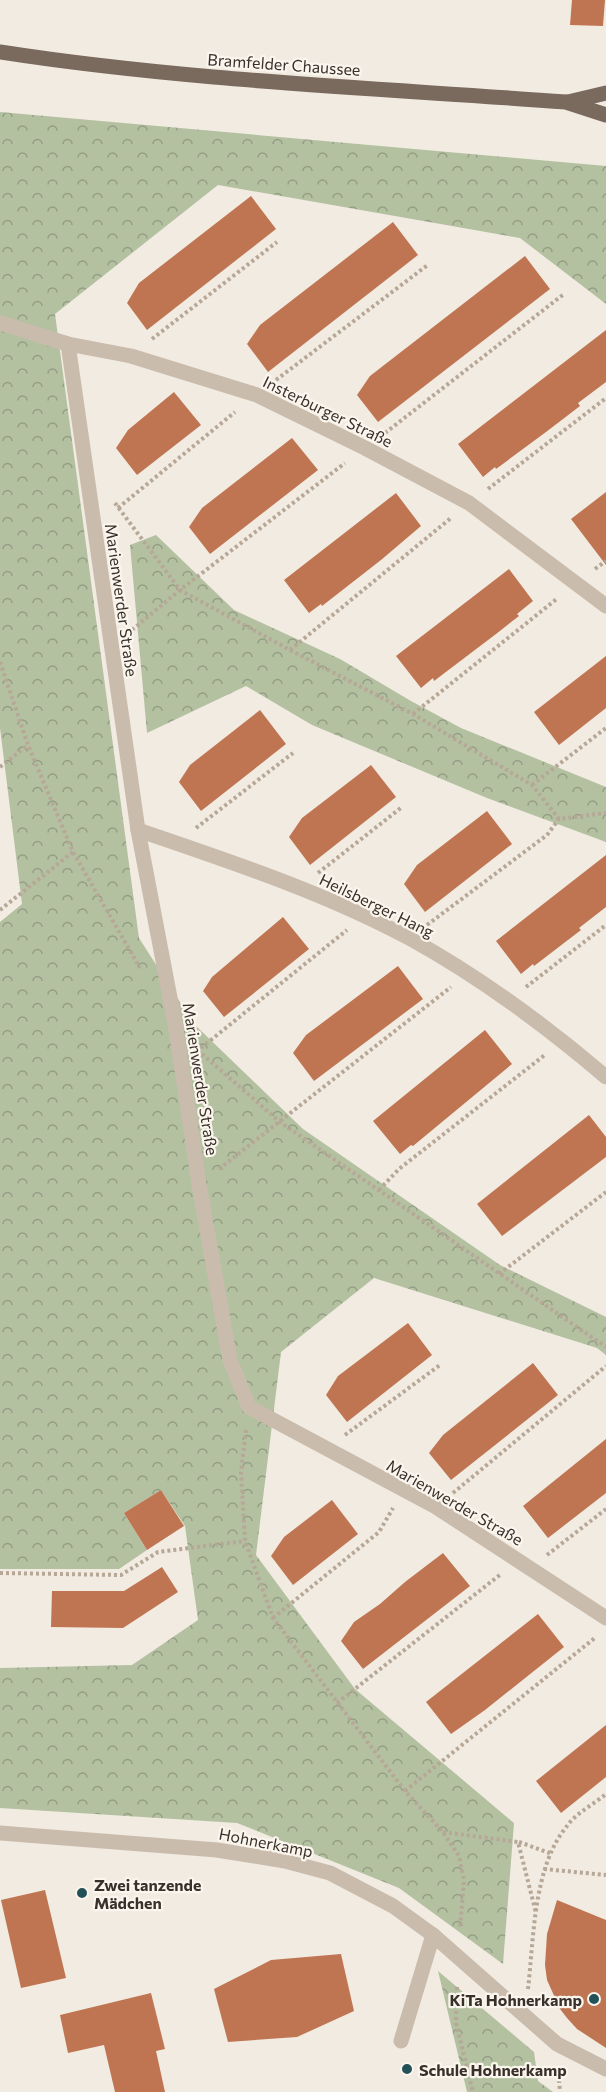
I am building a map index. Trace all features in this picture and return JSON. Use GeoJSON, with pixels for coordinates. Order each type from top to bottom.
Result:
{"type":"FeatureCollection","features":[{"type":"Feature","properties":{"kind":"main road","name":"Bramfelder Chaussee"},"geometry":{"type":"LineString","coordinates":[[0,52],[58,61],[203,76],[566,102],[606,115]]}},
{"type":"Feature","properties":{"kind":"main road","name":"Bramfelder Chaussee"},"geometry":{"type":"LineString","coordinates":[[566,102],[606,93]]}},
{"type":"Feature","properties":{"kind":"street","name":"Insterburger Straße"},"geometry":{"type":"LineString","coordinates":[[0,323],[69,344],[131,356],[256,395],[365,448],[469,503],[606,606]]}},
{"type":"Feature","properties":{"kind":"street","name":"Marienwerder Straße"},"geometry":{"type":"LineString","coordinates":[[69,344],[138,831],[176,1029],[199,1184],[230,1360],[249,1407],[436,1507],[606,1618]]}},
{"type":"Feature","properties":{"kind":"street","name":"Heilsberger Hang"},"geometry":{"type":"LineString","coordinates":[[138,831],[299,888],[409,938],[508,1000],[563,1040],[606,1077]]}},
{"type":"Feature","properties":{"kind":"street","name":"Hohnerkamp"},"geometry":{"type":"LineString","coordinates":[[0,1833],[217,1850],[285,1861],[330,1874],[393,1906],[433,1935],[557,2044],[606,2069]]}},
{"type":"Feature","properties":{"kind":"street"},"geometry":{"type":"LineString","coordinates":[[401,2041],[433,1935]]}},
{"type":"Feature","properties":{"kind":"path"},"geometry":{"type":"LineString","coordinates":[[131,356],[277,242]]}},
{"type":"Feature","properties":{"kind":"path"},"geometry":{"type":"LineString","coordinates":[[111,648],[180,590],[564,294]]}},
{"type":"Feature","properties":{"kind":"path"},"geometry":{"type":"LineString","coordinates":[[290,650],[469,503],[606,398]]}},
{"type":"Feature","properties":{"kind":"path"},"geometry":{"type":"LineString","coordinates":[[112,498],[180,590],[413,714],[532,785],[559,819]]}},
{"type":"Feature","properties":{"kind":"path"},"geometry":{"type":"LineString","coordinates":[[413,714],[606,561]]}},
{"type":"Feature","properties":{"kind":"path"},"geometry":{"type":"LineString","coordinates":[[0,662],[27,745],[73,852],[142,972]]}},
{"type":"Feature","properties":{"kind":"path"},"geometry":{"type":"LineString","coordinates":[[532,785],[606,728]]}},
{"type":"Feature","properties":{"kind":"path"},"geometry":{"type":"LineString","coordinates":[[0,767],[27,745]]}},
{"type":"Feature","properties":{"kind":"path"},"geometry":{"type":"LineString","coordinates":[[176,843],[293,753]]}},
{"type":"Feature","properties":{"kind":"path"},"geometry":{"type":"LineString","coordinates":[[299,888],[402,807]]}},
{"type":"Feature","properties":{"kind":"path"},"geometry":{"type":"LineString","coordinates":[[409,938],[547,835],[559,819],[606,813]]}},
{"type":"Feature","properties":{"kind":"path"},"geometry":{"type":"LineString","coordinates":[[0,910],[73,852]]}},
{"type":"Feature","properties":{"kind":"path"},"geometry":{"type":"LineString","coordinates":[[364,917],[198,1051],[280,1122],[606,1347]]}},
{"type":"Feature","properties":{"kind":"path"},"geometry":{"type":"LineString","coordinates":[[508,1000],[606,925]]}},
{"type":"Feature","properties":{"kind":"path"},"geometry":{"type":"LineString","coordinates":[[199,1184],[467,974]]}},
{"type":"Feature","properties":{"kind":"path"},"geometry":{"type":"LineString","coordinates":[[379,1190],[399,1169],[563,1040]]}},
{"type":"Feature","properties":{"kind":"path"},"geometry":{"type":"LineString","coordinates":[[499,1274],[606,1192]]}},
{"type":"Feature","properties":{"kind":"path"},"geometry":{"type":"LineString","coordinates":[[325,1449],[440,1365]]}},
{"type":"Feature","properties":{"kind":"path"},"geometry":{"type":"LineString","coordinates":[[436,1507],[606,1366]]}},
{"type":"Feature","properties":{"kind":"path"},"geometry":{"type":"LineString","coordinates":[[249,1407],[241,1472],[245,1541],[273,1618],[405,1791],[442,1832],[459,1856],[464,1880],[456,2023],[474,2092]]}},
{"type":"Feature","properties":{"kind":"path"},"geometry":{"type":"LineString","coordinates":[[273,1618],[378,1532],[404,1490]]}},
{"type":"Feature","properties":{"kind":"path"},"geometry":{"type":"LineString","coordinates":[[337,1703],[525,1564],[606,1509]]}},
{"type":"Feature","properties":{"kind":"path"},"geometry":{"type":"LineString","coordinates":[[0,1573],[121,1575],[158,1552],[245,1541]]}},
{"type":"Feature","properties":{"kind":"path"},"geometry":{"type":"LineString","coordinates":[[405,1791],[597,1637]]}},
{"type":"Feature","properties":{"kind":"path"},"geometry":{"type":"LineString","coordinates":[[525,2015],[536,1916],[544,1869],[550,1853],[567,1824],[606,1794]]}},
{"type":"Feature","properties":{"kind":"path"},"geometry":{"type":"LineString","coordinates":[[442,1832],[518,1842],[550,1853]]}},
{"type":"Feature","properties":{"kind":"path"},"geometry":{"type":"LineString","coordinates":[[518,1842],[536,1916]]}},
{"type":"Feature","properties":{"kind":"path"},"geometry":{"type":"LineString","coordinates":[[544,1869],[606,1875]]}},
{"type":"Feature","properties":{"kind":"green space"},"geometry":{"type":"Polygon","coordinates":[[[0,112],[606,166],[606,304],[520,238],[218,185],[55,314],[139,938],[194,1024],[303,1129],[500,1265],[606,1317],[606,1355],[597,1348],[374,1278],[281,1352],[256,1555],[355,1689],[514,1823],[503,1964],[399,1888],[237,1823],[0,1808],[0,1668],[132,1665],[198,1620],[185,1526],[161,1490],[124,1513],[147,1550],[119,1569],[0,1569],[0,922],[22,904],[0,728],[0,112]]]}},
{"type":"Feature","properties":{"kind":"green space"},"geometry":{"type":"Polygon","coordinates":[[[156,535],[234,610],[340,659],[461,728],[606,787],[606,842],[487,798],[312,725],[246,686],[147,733],[130,545],[156,535]]]}},
{"type":"Feature","properties":{"kind":"green space"},"geometry":{"type":"Polygon","coordinates":[[[438,1971],[534,2052],[538,2081],[553,2092],[467,2092],[438,1971]]]}},
{"type":"Feature","properties":{"kind":"building"},"geometry":{"type":"Polygon","coordinates":[[[572,0],[605,0],[603,26],[570,25],[572,0]]]}},
{"type":"Feature","properties":{"kind":"building"},"geometry":{"type":"Polygon","coordinates":[[[251,196],[276,229],[147,330],[127,303],[139,283],[251,196]]]}},
{"type":"Feature","properties":{"kind":"building"},"geometry":{"type":"Polygon","coordinates":[[[393,222],[418,255],[268,372],[247,344],[260,325],[393,222]]]}},
{"type":"Feature","properties":{"kind":"building"},"geometry":{"type":"Polygon","coordinates":[[[525,256],[550,289],[378,422],[357,395],[370,376],[525,256]]]}},
{"type":"Feature","properties":{"kind":"building"},"geometry":{"type":"Polygon","coordinates":[[[606,330],[606,382],[578,403],[580,406],[483,477],[458,444],[606,330]]]}},
{"type":"Feature","properties":{"kind":"building"},"geometry":{"type":"Polygon","coordinates":[[[174,392],[201,425],[137,475],[116,448],[128,430],[174,392]]]}},
{"type":"Feature","properties":{"kind":"building"},"geometry":{"type":"Polygon","coordinates":[[[292,438],[318,470],[210,554],[189,527],[202,508],[292,438]]]}},
{"type":"Feature","properties":{"kind":"building"},"geometry":{"type":"Polygon","coordinates":[[[606,492],[606,565],[571,519],[606,492]]]}},
{"type":"Feature","properties":{"kind":"building"},"geometry":{"type":"Polygon","coordinates":[[[396,493],[421,526],[322,606],[321,604],[309,613],[284,580],[396,493]]]}},
{"type":"Feature","properties":{"kind":"building"},"geometry":{"type":"Polygon","coordinates":[[[509,569],[533,601],[517,614],[519,616],[496,634],[434,681],[433,678],[421,688],[396,656],[509,569]]]}},
{"type":"Feature","properties":{"kind":"building"},"geometry":{"type":"Polygon","coordinates":[[[606,656],[606,708],[559,745],[534,712],[606,656]]]}},
{"type":"Feature","properties":{"kind":"building"},"geometry":{"type":"Polygon","coordinates":[[[260,710],[286,744],[201,811],[179,782],[190,765],[260,710]]]}},
{"type":"Feature","properties":{"kind":"building"},"geometry":{"type":"Polygon","coordinates":[[[371,765],[396,797],[310,865],[289,837],[302,818],[371,765]]]}},
{"type":"Feature","properties":{"kind":"building"},"geometry":{"type":"Polygon","coordinates":[[[487,811],[512,844],[425,912],[404,884],[417,865],[487,811]]]}},
{"type":"Feature","properties":{"kind":"building"},"geometry":{"type":"Polygon","coordinates":[[[606,855],[606,907],[579,928],[581,930],[521,974],[496,941],[606,855]]]}},
{"type":"Feature","properties":{"kind":"building"},"geometry":{"type":"Polygon","coordinates":[[[283,917],[309,949],[224,1017],[203,991],[212,977],[283,917]]]}},
{"type":"Feature","properties":{"kind":"building"},"geometry":{"type":"Polygon","coordinates":[[[398,966],[423,999],[314,1081],[293,1053],[306,1035],[398,966]]]}},
{"type":"Feature","properties":{"kind":"building"},"geometry":{"type":"Polygon","coordinates":[[[485,1030],[512,1064],[413,1146],[411,1145],[400,1154],[373,1121],[485,1030]]]}},
{"type":"Feature","properties":{"kind":"building"},"geometry":{"type":"Polygon","coordinates":[[[589,1115],[606,1137],[606,1157],[502,1236],[477,1204],[589,1115]]]}},
{"type":"Feature","properties":{"kind":"building"},"geometry":{"type":"Polygon","coordinates":[[[408,1323],[432,1355],[347,1422],[326,1395],[338,1376],[408,1323]]]}},
{"type":"Feature","properties":{"kind":"building"},"geometry":{"type":"Polygon","coordinates":[[[533,1363],[558,1395],[451,1480],[429,1453],[443,1435],[533,1363]]]}},
{"type":"Feature","properties":{"kind":"building"},"geometry":{"type":"Polygon","coordinates":[[[606,1439],[606,1493],[548,1538],[523,1506],[606,1439]]]}},
{"type":"Feature","properties":{"kind":"building"},"geometry":{"type":"Polygon","coordinates":[[[161,1490],[184,1526],[147,1550],[124,1513],[161,1490]]]}},
{"type":"Feature","properties":{"kind":"building"},"geometry":{"type":"Polygon","coordinates":[[[332,1500],[358,1534],[293,1585],[271,1556],[284,1537],[332,1500]]]}},
{"type":"Feature","properties":{"kind":"building"},"geometry":{"type":"Polygon","coordinates":[[[443,1553],[470,1586],[363,1669],[341,1641],[354,1622],[443,1553]]]}},
{"type":"Feature","properties":{"kind":"building"},"geometry":{"type":"Polygon","coordinates":[[[162,1567],[178,1592],[123,1628],[51,1627],[52,1591],[124,1591],[162,1567]]]}},
{"type":"Feature","properties":{"kind":"building"},"geometry":{"type":"Polygon","coordinates":[[[538,1614],[564,1647],[451,1734],[426,1702],[538,1614]]]}},
{"type":"Feature","properties":{"kind":"building"},"geometry":{"type":"Polygon","coordinates":[[[606,1725],[606,1777],[561,1813],[536,1781],[606,1725]]]}},
{"type":"Feature","properties":{"kind":"building"},"geometry":{"type":"Polygon","coordinates":[[[45,1890],[66,1978],[21,1988],[1,1900],[45,1890]]]}},
{"type":"Feature","properties":{"kind":"building"},"geometry":{"type":"Polygon","coordinates":[[[557,1900],[606,1920],[606,2048],[577,2029],[567,2018],[560,2009],[547,1980],[545,1965],[547,1934],[557,1900]]]}},
{"type":"Feature","properties":{"kind":"building"},"geometry":{"type":"Polygon","coordinates":[[[341,1954],[354,2011],[297,2037],[228,2042],[214,1989],[271,1960],[341,1954]]]}},
{"type":"Feature","properties":{"kind":"building"},"geometry":{"type":"Polygon","coordinates":[[[151,1993],[165,2049],[156,2051],[165,2092],[115,2092],[104,2045],[68,2053],[60,2015],[151,1993]]]}},
{"type":"Feature","properties":{"kind":"place","name":"Zwei tanzende Mädchen"},"geometry":{"type":"Point","coordinates":[82,1893]}},
{"type":"Feature","properties":{"kind":"place","name":"KiTa Hohnerkamp"},"geometry":{"type":"Point","coordinates":[594,1999]}},
{"type":"Feature","properties":{"kind":"place","name":"Schule Hohnerkamp"},"geometry":{"type":"Point","coordinates":[407,2069]}}]}
